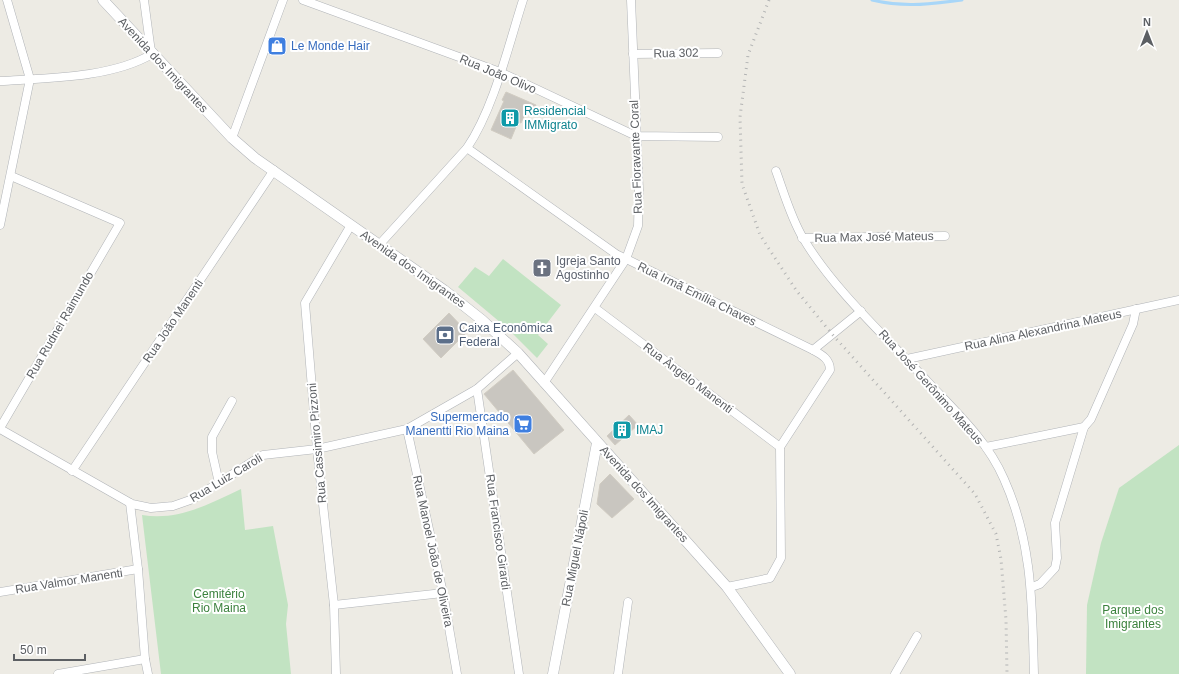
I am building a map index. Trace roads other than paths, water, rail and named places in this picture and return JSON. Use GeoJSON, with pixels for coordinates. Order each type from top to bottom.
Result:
{"type":"FeatureCollection","features":[{"type":"Feature","properties":{"kind":"street"},"geometry":{"type":"LineString","coordinates":[[0,225],[30,79],[6,0]]}},
{"type":"Feature","properties":{"kind":"street","name":"Avenida dos Imigrantes"},"geometry":{"type":"LineString","coordinates":[[103,0],[232,138],[274,170],[464,305],[518,353],[727,587],[790,674]]}},
{"type":"Feature","properties":{"kind":"street"},"geometry":{"type":"LineString","coordinates":[[0,80],[30,79],[116,69],[139,62],[152,53],[144,0]]}},
{"type":"Feature","properties":{"kind":"street"},"geometry":{"type":"LineString","coordinates":[[232,138],[283,0]]}},
{"type":"Feature","properties":{"kind":"street","name":"Rua João Olivo"},"geometry":{"type":"LineString","coordinates":[[303,0],[500,72],[636,136],[718,137]]}},
{"type":"Feature","properties":{"kind":"street"},"geometry":{"type":"LineString","coordinates":[[379,245],[467,148],[479,128],[500,72],[523,0]]}},
{"type":"Feature","properties":{"kind":"street","name":"Rua Fioravante Coral"},"geometry":{"type":"LineString","coordinates":[[544,383],[626,259],[638,226],[639,190],[631,0]]}},
{"type":"Feature","properties":{"kind":"street","name":"Rua 302"},"geometry":{"type":"LineString","coordinates":[[633,54],[718,52]]}},
{"type":"Feature","properties":{"kind":"street","name":"Rua Irmã Emília Chaves"},"geometry":{"type":"LineString","coordinates":[[467,148],[616,254],[813,350],[825,358],[830,364],[830,370],[780,447]]}},
{"type":"Feature","properties":{"kind":"street","name":"Rua João Manenti"},"geometry":{"type":"LineString","coordinates":[[72,471],[274,170]]}},
{"type":"Feature","properties":{"kind":"street","name":"Rua José Gerônimo Mateus"},"geometry":{"type":"LineString","coordinates":[[776,171],[802,238],[830,275],[986,447],[1004,479],[1023,533],[1032,588],[1034,674]]}},
{"type":"Feature","properties":{"kind":"street","name":"Rua Rudnei Raimundo"},"geometry":{"type":"LineString","coordinates":[[0,428],[120,223],[11,176]]}},
{"type":"Feature","properties":{"kind":"street","name":"Rua Cassimiro Pizzoni"},"geometry":{"type":"LineString","coordinates":[[336,674],[334,606],[317,449],[305,304],[351,225]]}},
{"type":"Feature","properties":{"kind":"street","name":"Rua Max José Mateus"},"geometry":{"type":"LineString","coordinates":[[802,238],[946,236]]}},
{"type":"Feature","properties":{"kind":"street","name":"Rua Alina Alexandrina Mateus"},"geometry":{"type":"LineString","coordinates":[[907,359],[1179,300]]}},
{"type":"Feature","properties":{"kind":"street","name":"Rua Ângelo Manenti"},"geometry":{"type":"LineString","coordinates":[[595,308],[780,447]]}},
{"type":"Feature","properties":{"kind":"street"},"geometry":{"type":"LineString","coordinates":[[1032,588],[1040,584],[1055,568],[1057,558],[1055,523],[1084,427],[1091,419],[1133,324],[1136,309]]}},
{"type":"Feature","properties":{"kind":"street"},"geometry":{"type":"LineString","coordinates":[[813,350],[861,310]]}},
{"type":"Feature","properties":{"kind":"street","name":"Rua Luiz Caroli"},"geometry":{"type":"LineString","coordinates":[[0,428],[72,471],[130,503],[151,508],[173,506],[193,499],[263,455],[317,449],[407,429],[477,389],[518,353]]}},
{"type":"Feature","properties":{"kind":"street","name":"Rua Francisco Girardi"},"geometry":{"type":"LineString","coordinates":[[477,389],[519,674]]}},
{"type":"Feature","properties":{"kind":"street"},"geometry":{"type":"LineString","coordinates":[[218,482],[212,452],[212,437],[232,401]]}},
{"type":"Feature","properties":{"kind":"street"},"geometry":{"type":"LineString","coordinates":[[986,447],[1084,427]]}},
{"type":"Feature","properties":{"kind":"street","name":"Rua Manoel João de Oliveira"},"geometry":{"type":"LineString","coordinates":[[407,429],[443,593],[457,674]]}},
{"type":"Feature","properties":{"kind":"street","name":"Rua Miguel Nápoli"},"geometry":{"type":"LineString","coordinates":[[553,674],[598,443]]}},
{"type":"Feature","properties":{"kind":"street"},"geometry":{"type":"LineString","coordinates":[[727,587],[770,578],[781,558],[780,447]]}},
{"type":"Feature","properties":{"kind":"street"},"geometry":{"type":"LineString","coordinates":[[130,503],[138,569],[145,659],[148,674]]}},
{"type":"Feature","properties":{"kind":"street","name":"Rua Valmor Manenti"},"geometry":{"type":"LineString","coordinates":[[0,592],[138,569]]}},
{"type":"Feature","properties":{"kind":"street"},"geometry":{"type":"LineString","coordinates":[[334,606],[443,593]]}},
{"type":"Feature","properties":{"kind":"street"},"geometry":{"type":"LineString","coordinates":[[618,674],[628,602]]}},
{"type":"Feature","properties":{"kind":"street"},"geometry":{"type":"LineString","coordinates":[[895,674],[917,636]]}},
{"type":"Feature","properties":{"kind":"street"},"geometry":{"type":"LineString","coordinates":[[58,674],[145,659]]}},
{"type":"Feature","properties":{"kind":"waterway"},"geometry":{"type":"LineString","coordinates":[[872,0],[906,5],[962,0]]}},
{"type":"Feature","properties":{"kind":"railway"},"geometry":{"type":"LineString","coordinates":[[769,0],[748,55],[740,117],[742,184],[760,235],[796,290],[832,334],[975,494],[996,534],[1001,559],[1006,620],[1007,674]]}},
{"type":"Feature","properties":{"kind":"place","name":"Le Monde Hair"},"geometry":{"type":"Point","coordinates":[277,46]}},
{"type":"Feature","properties":{"kind":"place","name":"Residencial IMMigrato"},"geometry":{"type":"Point","coordinates":[510,118]}},
{"type":"Feature","properties":{"kind":"place","name":"Igreja Santo Agostinho"},"geometry":{"type":"Point","coordinates":[542,268]}},
{"type":"Feature","properties":{"kind":"place","name":"Caixa Econômica Federal"},"geometry":{"type":"Point","coordinates":[445,335]}},
{"type":"Feature","properties":{"kind":"place","name":"Supermercado Manentti Rio Maina"},"geometry":{"type":"Point","coordinates":[523,424]}},
{"type":"Feature","properties":{"kind":"place","name":"IMAJ"},"geometry":{"type":"Point","coordinates":[622,430]}},
{"type":"Feature","properties":{"kind":"park label","name":"Cemitério Rio Maina"},"geometry":{"type":"Point","coordinates":[219,601]}},
{"type":"Feature","properties":{"kind":"park label","name":"Parque dos Imigrantes"},"geometry":{"type":"Point","coordinates":[1133,617]}}]}
